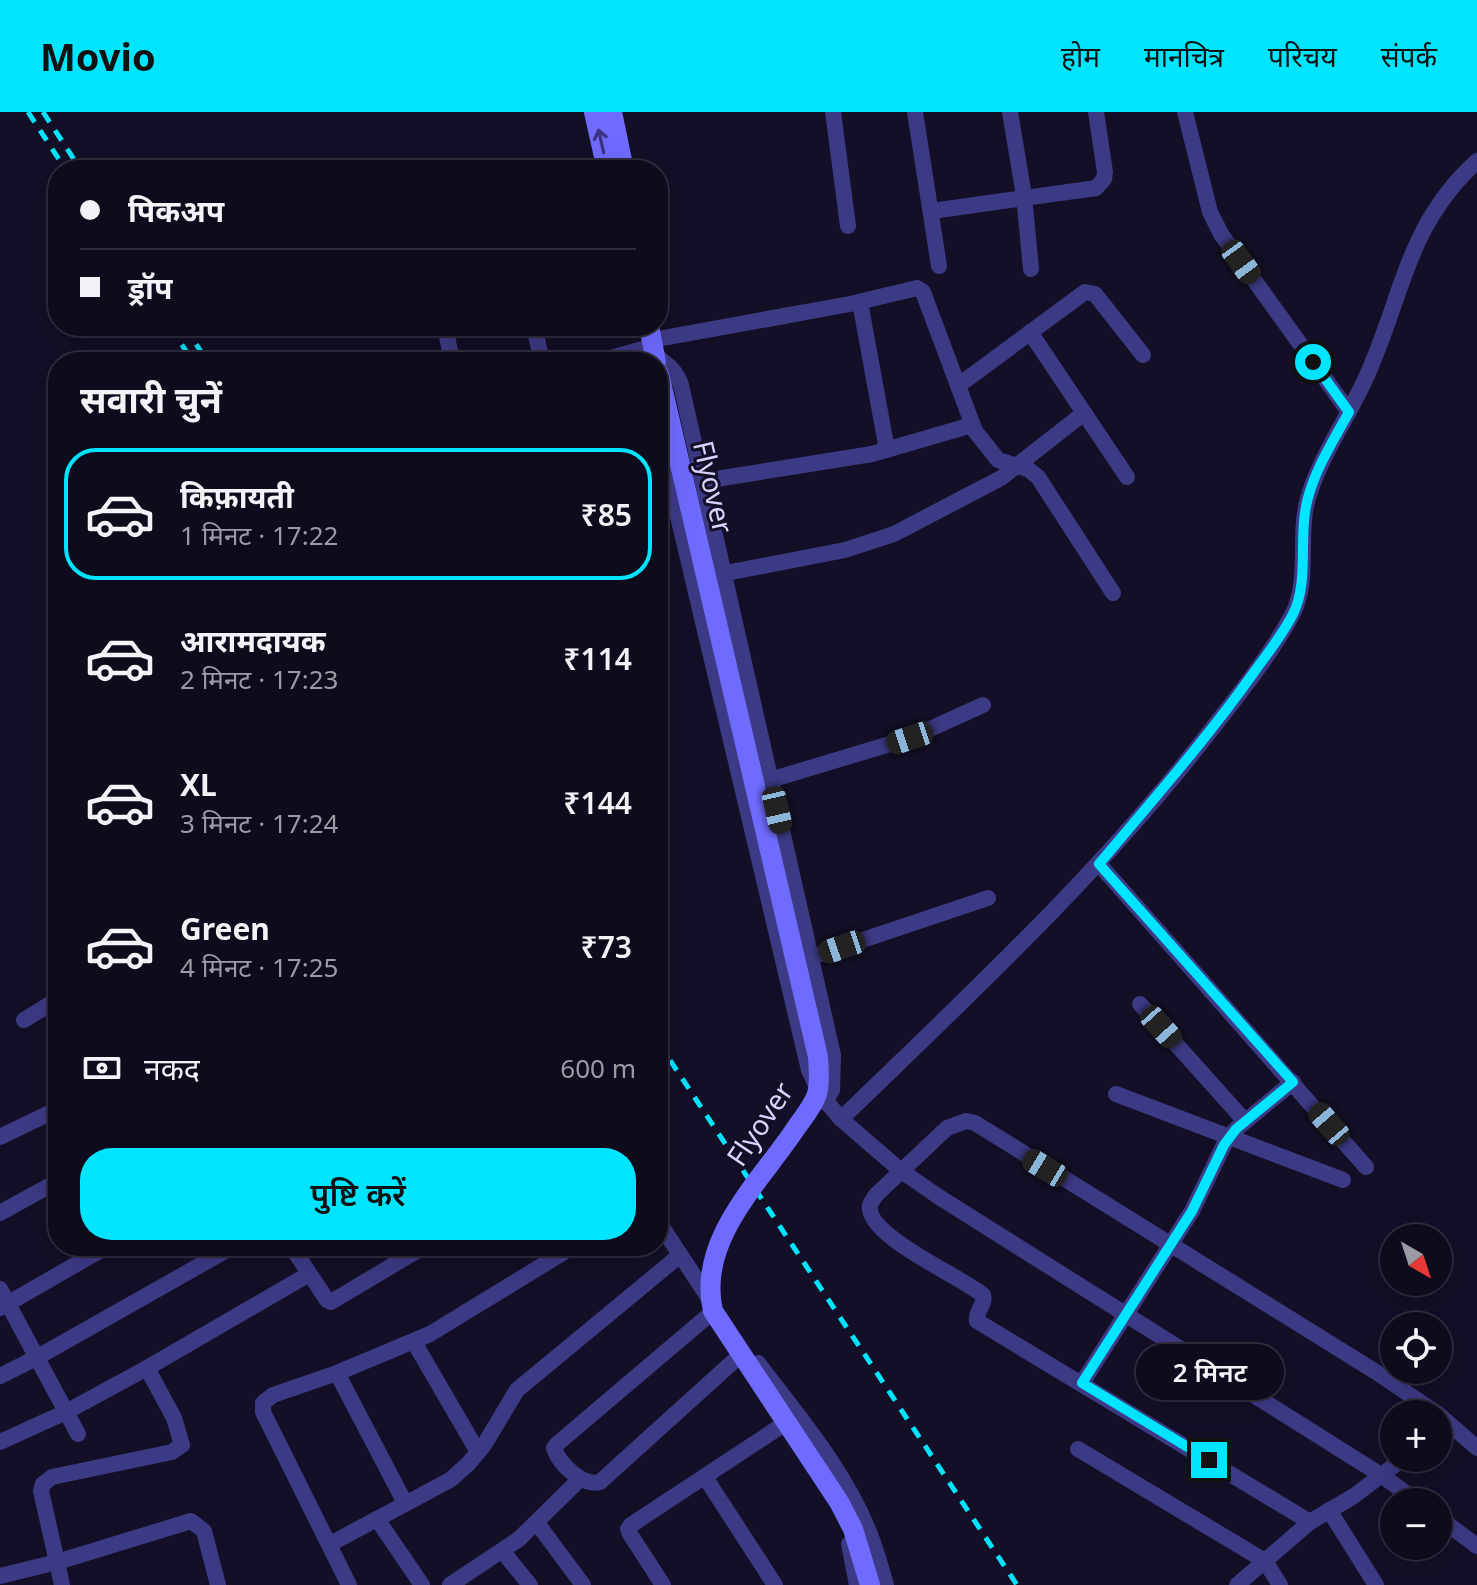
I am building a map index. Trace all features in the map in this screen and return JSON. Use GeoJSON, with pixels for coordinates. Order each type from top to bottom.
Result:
{"type":"FeatureCollection","features":[{"type":"Feature","properties":{"kind":"main road"},"geometry":{"type":"LineString","coordinates":[[594,112],[605,160]]}},
{"type":"Feature","properties":{"kind":"main road"},"geometry":{"type":"LineString","coordinates":[[612,112],[622,160]]}},
{"type":"Feature","properties":{"kind":"main road","name":"Flyover"},"geometry":{"type":"LineString","coordinates":[[668,415],[818,1057],[817,1096],[729,1223],[714,1259],[710,1298],[713,1311],[839,1502],[853,1529],[870,1585]]}},
{"type":"Feature","properties":{"kind":"street"},"geometry":{"type":"LineString","coordinates":[[833,112],[848,226]]}},
{"type":"Feature","properties":{"kind":"street"},"geometry":{"type":"LineString","coordinates":[[915,112],[939,266]]}},
{"type":"Feature","properties":{"kind":"street"},"geometry":{"type":"LineString","coordinates":[[1010,112],[1024,196],[1031,269]]}},
{"type":"Feature","properties":{"kind":"street"},"geometry":{"type":"LineString","coordinates":[[932,211],[1083,190],[1101,184],[1105,172],[1096,112]]}},
{"type":"Feature","properties":{"kind":"street"},"geometry":{"type":"LineString","coordinates":[[1185,112],[1210,212],[1221,234],[1349,412]]}},
{"type":"Feature","properties":{"kind":"street"},"geometry":{"type":"LineString","coordinates":[[841,1119],[976,989],[1099,864],[1184,765],[1237,696],[1294,613],[1301,577],[1308,498],[1376,354],[1422,229],[1451,187],[1477,161]]}},
{"type":"Feature","properties":{"kind":"street"},"geometry":{"type":"LineString","coordinates":[[666,352],[912,288],[922,291],[972,425],[998,460],[1028,469],[1038,477],[1113,593]]}},
{"type":"Feature","properties":{"kind":"street"},"geometry":{"type":"LineString","coordinates":[[959,385],[1080,294],[1089,292],[1095,294],[1143,355]]}},
{"type":"Feature","properties":{"kind":"street"},"geometry":{"type":"LineString","coordinates":[[860,302],[887,450]]}},
{"type":"Feature","properties":{"kind":"street"},"geometry":{"type":"LineString","coordinates":[[1030,332],[1127,477]]}},
{"type":"Feature","properties":{"kind":"street"},"geometry":{"type":"LineString","coordinates":[[668,367],[677,374],[704,481],[833,1055],[832,1090],[825,1102]]}},
{"type":"Feature","properties":{"kind":"street"},"geometry":{"type":"LineString","coordinates":[[726,573],[879,541],[975,494],[1019,466],[1084,413]]}},
{"type":"Feature","properties":{"kind":"street"},"geometry":{"type":"LineString","coordinates":[[704,481],[887,450],[972,425]]}},
{"type":"Feature","properties":{"kind":"street"},"geometry":{"type":"LineString","coordinates":[[668,474],[809,1070],[825,1102],[900,1170],[1399,1488]]}},
{"type":"Feature","properties":{"kind":"street"},"geometry":{"type":"LineString","coordinates":[[770,780],[910,738],[983,705]]}},
{"type":"Feature","properties":{"kind":"street"},"geometry":{"type":"LineString","coordinates":[[1099,864],[1366,1167]]}},
{"type":"Feature","properties":{"kind":"street"},"geometry":{"type":"LineString","coordinates":[[812,957],[988,898]]}},
{"type":"Feature","properties":{"kind":"street"},"geometry":{"type":"LineString","coordinates":[[1140,1004],[1245,1121]]}},
{"type":"Feature","properties":{"kind":"street"},"geometry":{"type":"LineString","coordinates":[[24,1020],[48,1008]]}},
{"type":"Feature","properties":{"kind":"street"},"geometry":{"type":"LineString","coordinates":[[1082,1383],[1171,1246],[1230,1137],[1293,1082]]}},
{"type":"Feature","properties":{"kind":"street"},"geometry":{"type":"LineString","coordinates":[[1116,1094],[1343,1180]]}},
{"type":"Feature","properties":{"kind":"street"},"geometry":{"type":"LineString","coordinates":[[0,1137],[48,1114]]}},
{"type":"Feature","properties":{"kind":"street"},"geometry":{"type":"LineString","coordinates":[[1310,1522],[977,1321],[984,1299],[980,1292],[880,1228],[870,1205],[877,1194],[947,1128],[966,1121],[975,1123],[1376,1372],[1413,1400]]}},
{"type":"Feature","properties":{"kind":"street"},"geometry":{"type":"LineString","coordinates":[[0,1213],[48,1187]]}},
{"type":"Feature","properties":{"kind":"street"},"geometry":{"type":"LineString","coordinates":[[668,1238],[698,1285],[820,1445],[868,1530],[886,1585]]}},
{"type":"Feature","properties":{"kind":"street"},"geometry":{"type":"LineString","coordinates":[[78,1434],[2,1300],[88,1256]]}},
{"type":"Feature","properties":{"kind":"street"},"geometry":{"type":"LineString","coordinates":[[0,1376],[216,1256]]}},
{"type":"Feature","properties":{"kind":"street"},"geometry":{"type":"LineString","coordinates":[[297,1256],[327,1300],[334,1301],[408,1256]]}},
{"type":"Feature","properties":{"kind":"street"},"geometry":{"type":"LineString","coordinates":[[349,1585],[262,1407],[267,1399],[414,1342],[557,1256]]}},
{"type":"Feature","properties":{"kind":"street"},"geometry":{"type":"LineString","coordinates":[[330,1544],[450,1480],[478,1452],[517,1390],[679,1256]]}},
{"type":"Feature","properties":{"kind":"street"},"geometry":{"type":"LineString","coordinates":[[0,1442],[66,1412],[147,1368],[309,1274]]}},
{"type":"Feature","properties":{"kind":"street"},"geometry":{"type":"LineString","coordinates":[[698,1285],[709,1315],[839,1519],[847,1537],[857,1585]]}},
{"type":"Feature","properties":{"kind":"street"},"geometry":{"type":"LineString","coordinates":[[709,1315],[555,1446],[556,1454],[580,1479],[593,1484],[600,1482],[736,1359]]}},
{"type":"Feature","properties":{"kind":"street"},"geometry":{"type":"LineString","coordinates":[[414,1342],[478,1452]]}},
{"type":"Feature","properties":{"kind":"street"},"geometry":{"type":"LineString","coordinates":[[62,1585],[41,1491],[46,1481],[52,1477],[172,1452],[182,1445],[174,1418],[147,1368]]}},
{"type":"Feature","properties":{"kind":"street"},"geometry":{"type":"LineString","coordinates":[[337,1373],[405,1503]]}},
{"type":"Feature","properties":{"kind":"street"},"geometry":{"type":"LineString","coordinates":[[663,1585],[628,1529],[634,1522],[781,1426]]}},
{"type":"Feature","properties":{"kind":"street"},"geometry":{"type":"LineString","coordinates":[[1452,1429],[1477,1448]]}},
{"type":"Feature","properties":{"kind":"street"},"geometry":{"type":"LineString","coordinates":[[1078,1449],[1265,1561],[1280,1585]]}},
{"type":"Feature","properties":{"kind":"street"},"geometry":{"type":"LineString","coordinates":[[1237,1585],[1310,1522],[1385,1472]]}},
{"type":"Feature","properties":{"kind":"street"},"geometry":{"type":"LineString","coordinates":[[705,1477],[775,1585]]}},
{"type":"Feature","properties":{"kind":"street"},"geometry":{"type":"LineString","coordinates":[[450,1585],[503,1552],[580,1479]]}},
{"type":"Feature","properties":{"kind":"street"},"geometry":{"type":"LineString","coordinates":[[1329,1510],[1376,1585]]}},
{"type":"Feature","properties":{"kind":"street"},"geometry":{"type":"LineString","coordinates":[[377,1519],[422,1585]]}},
{"type":"Feature","properties":{"kind":"street"},"geometry":{"type":"LineString","coordinates":[[0,1576],[191,1521],[199,1524],[204,1531],[218,1585]]}},
{"type":"Feature","properties":{"kind":"street"},"geometry":{"type":"LineString","coordinates":[[537,1523],[583,1585]]}},
{"type":"Feature","properties":{"kind":"street"},"geometry":{"type":"LineString","coordinates":[[1452,1527],[1477,1546]]}},
{"type":"Feature","properties":{"kind":"street"},"geometry":{"type":"LineString","coordinates":[[503,1552],[530,1585]]}},
{"type":"Feature","properties":{"kind":"railway"},"geometry":{"type":"LineString","coordinates":[[28,112],[59,160]]}},
{"type":"Feature","properties":{"kind":"railway"},"geometry":{"type":"LineString","coordinates":[[43,112],[74,160]]}},
{"type":"Feature","properties":{"kind":"railway"},"geometry":{"type":"LineString","coordinates":[[176,336],[187,352]]}},
{"type":"Feature","properties":{"kind":"railway"},"geometry":{"type":"LineString","coordinates":[[191,336],[201,352]]}},
{"type":"Feature","properties":{"kind":"railway"},"geometry":{"type":"LineString","coordinates":[[668,1057],[1017,1585]]}},
{"type":"Feature","properties":{"kind":"route"},"geometry":{"type":"LineString","coordinates":[[1209,1460],[1082,1383],[1192,1211],[1224,1145],[1236,1129],[1293,1082],[1099,864],[1184,765],[1237,696],[1294,613],[1301,577],[1308,498],[1349,412],[1313,362]]}}]}
